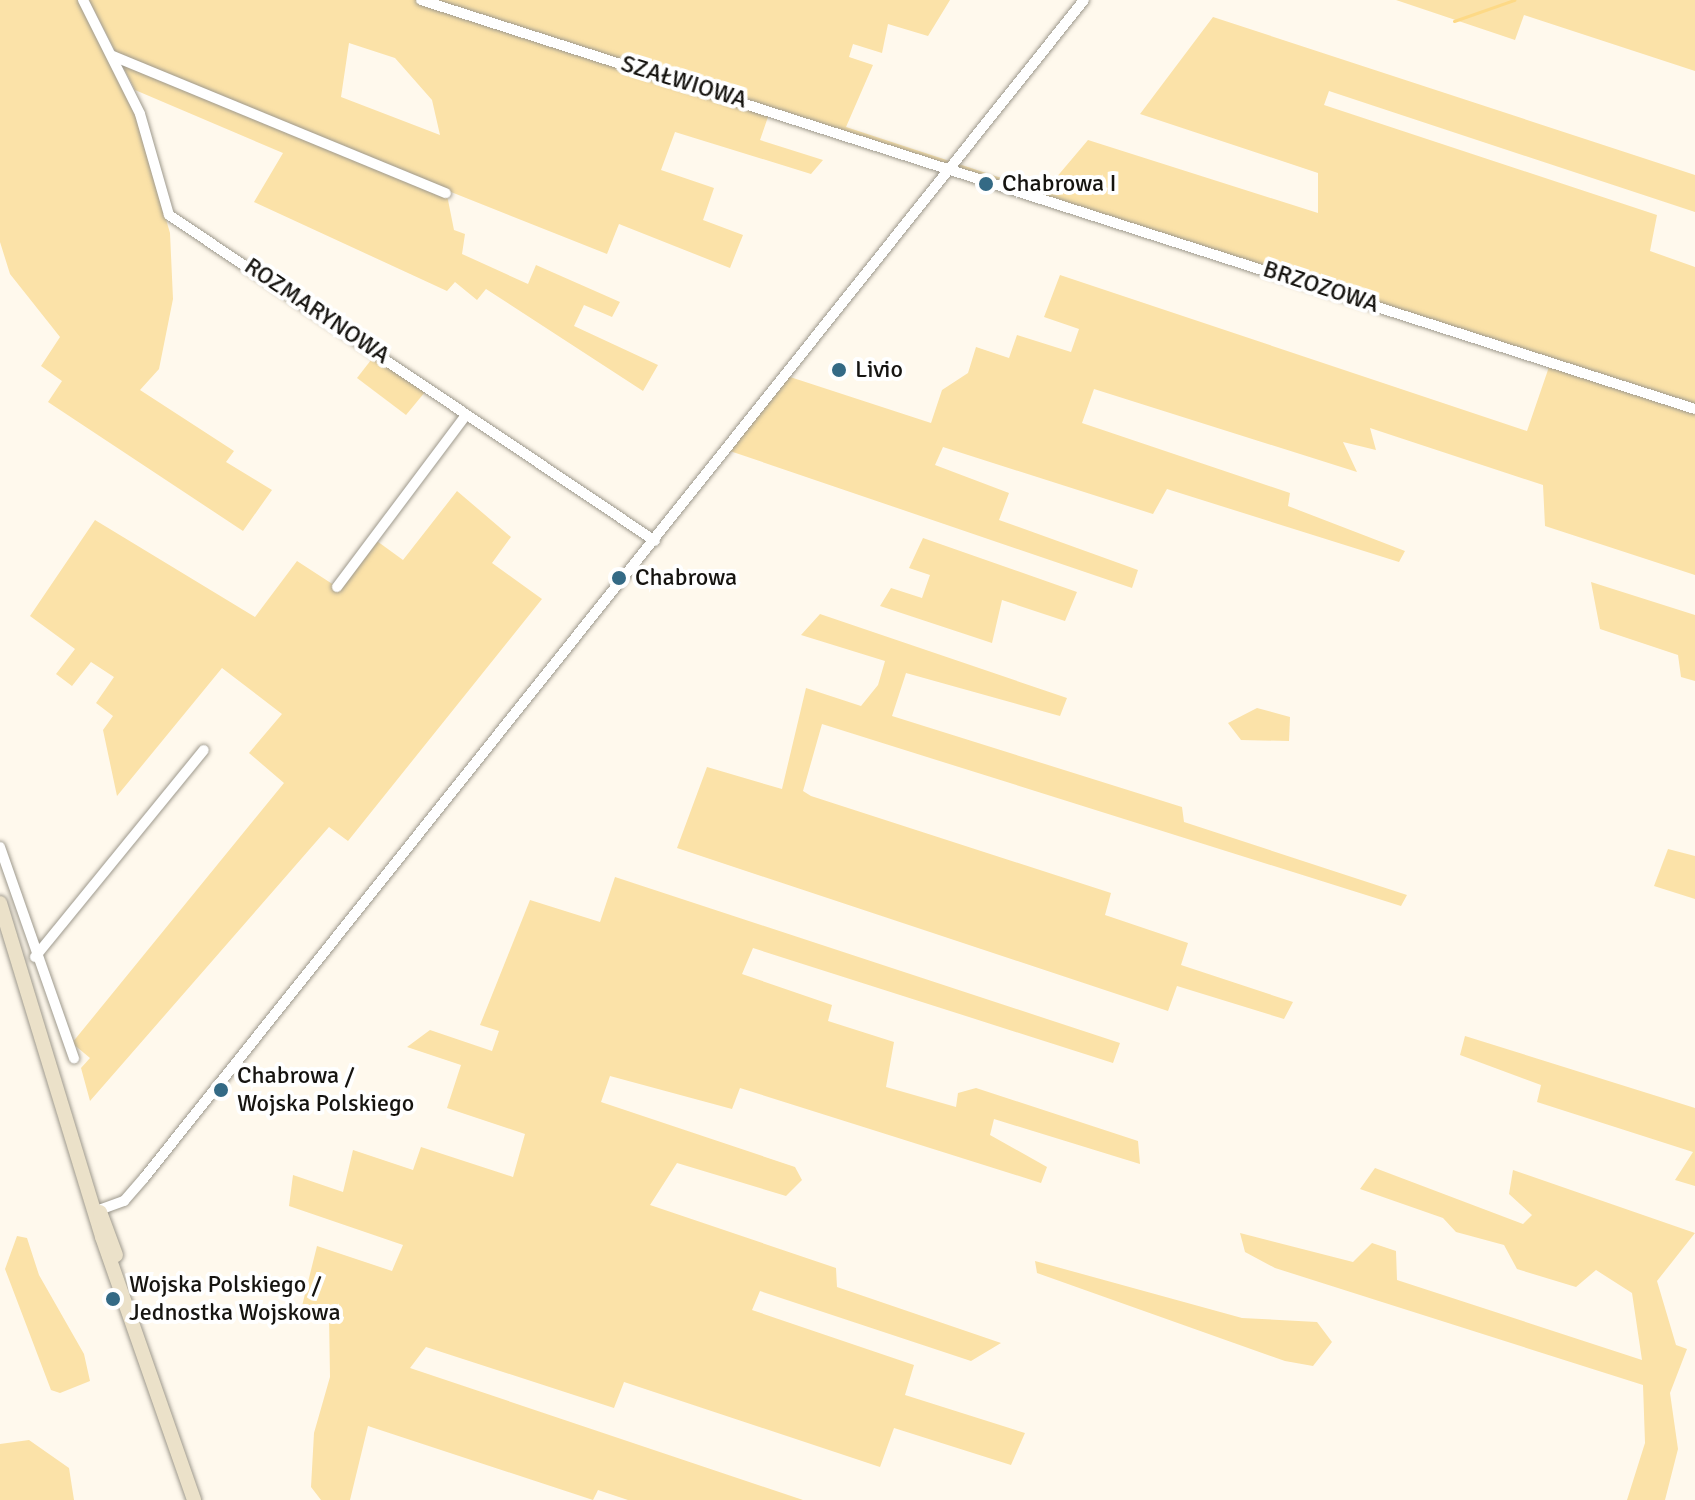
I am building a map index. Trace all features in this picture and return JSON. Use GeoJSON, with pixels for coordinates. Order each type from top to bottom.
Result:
{"type":"FeatureCollection","features":[{"type":"Feature","properties":{"kind":"main road"},"geometry":{"type":"LineString","coordinates":[[0,903],[194,1500]]}},
{"type":"Feature","properties":{"kind":"street","name":"ROZMARYNOWA"},"geometry":{"type":"LineString","coordinates":[[83,0],[113,56],[155,159],[169,215],[655,541]]}},
{"type":"Feature","properties":{"kind":"street","name":"SZAŁWIOWA"},"geometry":{"type":"LineString","coordinates":[[421,0],[948,165]]}},
{"type":"Feature","properties":{"kind":"street"},"geometry":{"type":"LineString","coordinates":[[99,1210],[124,1201],[144,1178],[655,541],[948,165],[1084,0]]}},
{"type":"Feature","properties":{"kind":"street"},"geometry":{"type":"LineString","coordinates":[[113,56],[446,193]]}},
{"type":"Feature","properties":{"kind":"street","name":"BRZOZOWA"},"geometry":{"type":"LineString","coordinates":[[948,165],[1695,409]]}},
{"type":"Feature","properties":{"kind":"street"},"geometry":{"type":"LineString","coordinates":[[337,587],[466,415]]}},
{"type":"Feature","properties":{"kind":"street"},"geometry":{"type":"LineString","coordinates":[[35,957],[204,750]]}},
{"type":"Feature","properties":{"kind":"street"},"geometry":{"type":"LineString","coordinates":[[0,847],[35,957],[74,1058]]}},
{"type":"Feature","properties":{"kind":"shaded area"},"geometry":{"type":"Polygon","coordinates":[[[0,0],[79,0],[134,109],[170,233],[173,299],[159,369],[140,390],[234,451],[226,462],[272,490],[243,531],[48,402],[62,381],[41,366],[60,337],[10,274],[0,242],[0,0]]]}},
{"type":"Feature","properties":{"kind":"shaded area"},"geometry":{"type":"Polygon","coordinates":[[[89,0],[950,0],[928,36],[888,24],[882,53],[853,44],[849,57],[873,65],[846,127],[1044,192],[1088,140],[1318,213],[1318,173],[1140,114],[1213,17],[1695,175],[1695,212],[1329,91],[1324,105],[1657,215],[1650,251],[1695,267],[1695,575],[1545,526],[1543,485],[1370,428],[1376,450],[1343,442],[1357,472],[1094,389],[1082,423],[1290,493],[1288,506],[1405,551],[1399,562],[1167,489],[1153,514],[943,447],[935,465],[1009,493],[999,520],[1138,570],[1132,588],[727,450],[784,375],[931,423],[942,390],[968,373],[976,347],[1009,358],[1017,335],[1071,352],[1079,329],[1044,317],[1060,275],[1527,431],[1550,364],[769,114],[760,140],[823,160],[811,174],[675,132],[661,170],[714,188],[703,220],[743,235],[730,268],[619,224],[607,254],[446,190],[454,230],[465,234],[462,254],[528,284],[536,265],[620,302],[612,317],[584,305],[574,326],[658,365],[643,391],[486,289],[477,300],[455,282],[447,291],[254,202],[283,153],[135,90],[89,0]],[[349,43],[341,97],[440,135],[432,100],[395,58],[349,43]]]}},
{"type":"Feature","properties":{"kind":"shaded area"},"geometry":{"type":"Polygon","coordinates":[[[1396,0],[1695,0],[1695,71],[1524,15],[1515,40],[1396,0]]]}},
{"type":"Feature","properties":{"kind":"shaded area"},"geometry":{"type":"Polygon","coordinates":[[[378,351],[425,392],[406,415],[357,378],[378,351]]]}},
{"type":"Feature","properties":{"kind":"shaded area"},"geometry":{"type":"Polygon","coordinates":[[[457,491],[511,537],[492,563],[542,599],[348,841],[329,827],[90,1101],[81,1068],[90,1058],[72,1043],[284,783],[249,753],[282,714],[222,668],[117,796],[103,730],[113,716],[96,703],[114,677],[91,662],[72,686],[56,674],[75,649],[30,616],[95,520],[255,617],[297,561],[337,587],[370,536],[403,560],[457,491]]]}},
{"type":"Feature","properties":{"kind":"shaded area"},"geometry":{"type":"Polygon","coordinates":[[[923,538],[1077,592],[1065,621],[1002,600],[992,643],[880,606],[891,588],[922,598],[930,575],[909,568],[923,538]]]}},
{"type":"Feature","properties":{"kind":"shaded area"},"geometry":{"type":"Polygon","coordinates":[[[1591,582],[1695,615],[1695,681],[1681,677],[1678,655],[1600,629],[1591,582]]]}},
{"type":"Feature","properties":{"kind":"shaded area"},"geometry":{"type":"Polygon","coordinates":[[[820,614],[1067,698],[1060,716],[906,673],[892,716],[1182,807],[1184,822],[1407,895],[1401,906],[822,724],[803,791],[1111,893],[1105,915],[1188,943],[1181,965],[1293,1002],[1284,1019],[1177,986],[1168,1011],[677,848],[707,767],[782,789],[806,688],[861,706],[878,685],[885,661],[801,635],[820,614]]]}},
{"type":"Feature","properties":{"kind":"shaded area"},"geometry":{"type":"Polygon","coordinates":[[[1257,708],[1290,717],[1289,741],[1241,740],[1228,723],[1257,708]]]}},
{"type":"Feature","properties":{"kind":"shaded area"},"geometry":{"type":"Polygon","coordinates":[[[1668,849],[1695,856],[1695,899],[1654,886],[1668,849]]]}},
{"type":"Feature","properties":{"kind":"shaded area"},"geometry":{"type":"Polygon","coordinates":[[[615,877],[1120,1043],[1113,1063],[753,948],[742,974],[832,1005],[828,1021],[894,1042],[886,1087],[956,1107],[958,1093],[976,1088],[1138,1141],[1140,1164],[994,1119],[990,1135],[1047,1167],[1041,1183],[740,1088],[732,1109],[610,1076],[601,1102],[795,1167],[802,1180],[786,1196],[677,1163],[650,1205],[836,1268],[837,1287],[1001,1343],[971,1361],[760,1291],[752,1310],[914,1365],[905,1395],[1025,1433],[1011,1465],[894,1428],[880,1467],[624,1382],[614,1408],[426,1347],[410,1368],[803,1500],[628,1500],[598,1490],[593,1500],[368,1426],[350,1500],[321,1500],[311,1487],[314,1433],[330,1377],[329,1316],[302,1306],[317,1246],[392,1271],[403,1245],[289,1206],[293,1175],[343,1192],[353,1150],[413,1170],[421,1147],[513,1177],[525,1134],[447,1108],[461,1065],[407,1047],[430,1030],[492,1051],[499,1031],[480,1025],[530,900],[600,922],[615,877]]]}},
{"type":"Feature","properties":{"kind":"shaded area"},"geometry":{"type":"Polygon","coordinates":[[[1465,1036],[1695,1108],[1695,1186],[1675,1180],[1693,1152],[1537,1102],[1541,1085],[1460,1055],[1465,1036]]]}},
{"type":"Feature","properties":{"kind":"shaded area"},"geometry":{"type":"Polygon","coordinates":[[[1375,1168],[1523,1224],[1532,1215],[1509,1194],[1513,1170],[1695,1233],[1657,1281],[1676,1345],[1687,1349],[1670,1393],[1678,1449],[1665,1500],[1627,1500],[1645,1443],[1643,1385],[1275,1268],[1245,1252],[1240,1233],[1353,1262],[1372,1243],[1396,1251],[1397,1280],[1642,1360],[1632,1293],[1596,1270],[1576,1287],[1517,1269],[1504,1245],[1456,1232],[1443,1218],[1360,1189],[1375,1168]]]}},
{"type":"Feature","properties":{"kind":"shaded area"},"geometry":{"type":"Polygon","coordinates":[[[17,1236],[27,1238],[39,1275],[84,1354],[90,1381],[60,1393],[51,1390],[5,1269],[17,1236]]]}},
{"type":"Feature","properties":{"kind":"shaded area"},"geometry":{"type":"Polygon","coordinates":[[[1035,1261],[1242,1318],[1317,1322],[1332,1342],[1313,1366],[1285,1361],[1037,1273],[1035,1261]]]}},
{"type":"Feature","properties":{"kind":"shaded area"},"geometry":{"type":"Polygon","coordinates":[[[29,1440],[69,1468],[74,1500],[0,1500],[0,1444],[29,1440]]]}},
{"type":"Feature","properties":{"kind":"waterway"},"geometry":{"type":"LineString","coordinates":[[1454,21],[1514,0]]}},
{"type":"Feature","properties":{"kind":"place","name":"Chabrowa I"},"geometry":{"type":"Point","coordinates":[986,184]}},
{"type":"Feature","properties":{"kind":"place","name":"Livio"},"geometry":{"type":"Point","coordinates":[839,370]}},
{"type":"Feature","properties":{"kind":"place","name":"Chabrowa"},"geometry":{"type":"Point","coordinates":[619,578]}},
{"type":"Feature","properties":{"kind":"place","name":"Chabrowa / Wojska Polskiego"},"geometry":{"type":"Point","coordinates":[221,1090]}},
{"type":"Feature","properties":{"kind":"place","name":"Wojska Polskiego / Jednostka Wojskowa"},"geometry":{"type":"Point","coordinates":[113,1299]}}]}
